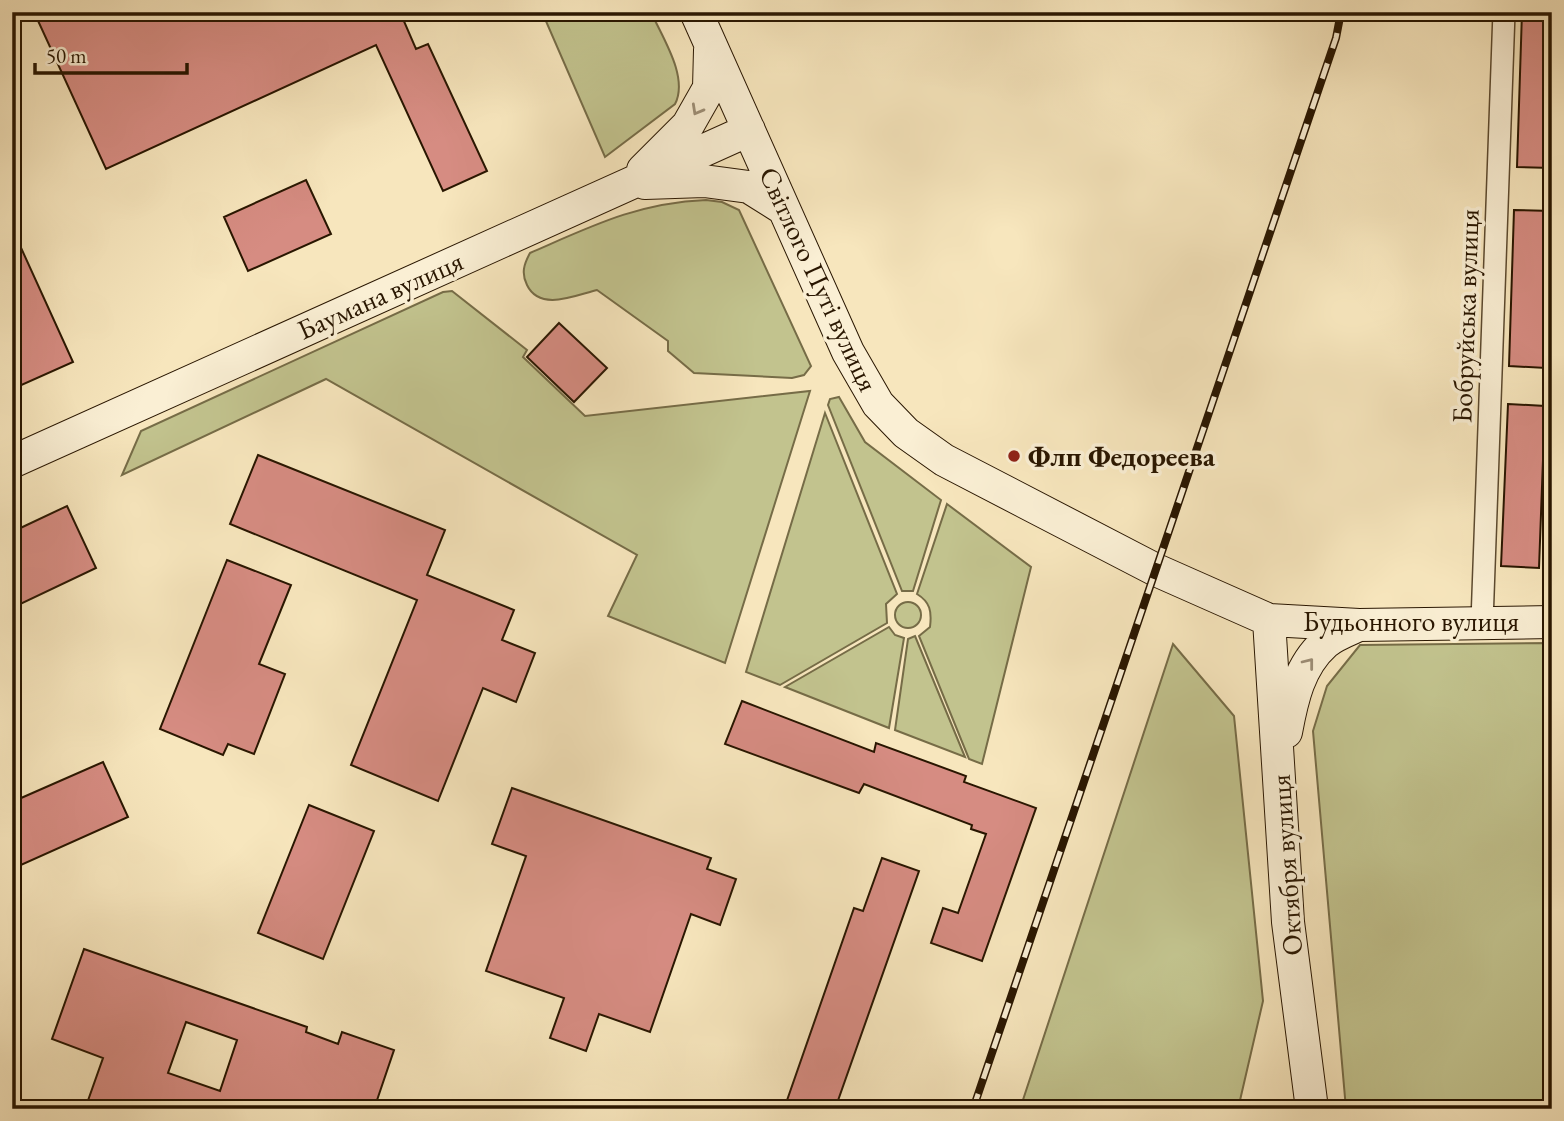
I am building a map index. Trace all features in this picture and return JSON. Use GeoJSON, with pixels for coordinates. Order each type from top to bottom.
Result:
{"type":"FeatureCollection","features":[{"type":"Feature","properties":{"kind":"main road","name":"Світлого Путі вулиця"},"geometry":{"type":"LineString","coordinates":[[695,12],[848,352],[878,404],[906,433],[944,460],[1156,570],[1269,620]]}},
{"type":"Feature","properties":{"kind":"main road"},"geometry":{"type":"LineString","coordinates":[[630,183],[688,125],[709,88],[710,45]]}},
{"type":"Feature","properties":{"kind":"main road","name":"Баумана вулиця"},"geometry":{"type":"LineString","coordinates":[[12,462],[749,130]]}},
{"type":"Feature","properties":{"kind":"main road"},"geometry":{"type":"LineString","coordinates":[[630,183],[704,181],[749,187],[784,209]]}},
{"type":"Feature","properties":{"kind":"main road","name":"Будьонного вулиця"},"geometry":{"type":"LineString","coordinates":[[1269,620],[1359,625],[1552,622]]}},
{"type":"Feature","properties":{"kind":"main road","name":"Октября вулиця"},"geometry":{"type":"LineString","coordinates":[[1269,620],[1288,922],[1312,1109]]}},
{"type":"Feature","properties":{"kind":"main road"},"geometry":{"type":"LineString","coordinates":[[1279,775],[1291,704],[1302,672],[1325,643],[1359,625]]}},
{"type":"Feature","properties":{"kind":"street","name":"Бобруйська вулиця"},"geometry":{"type":"LineString","coordinates":[[1482,622],[1504,12]]}},
{"type":"Feature","properties":{"kind":"green space"},"geometry":{"type":"Polygon","coordinates":[[[542,12],[651,12],[676,70],[679,82],[675,104],[605,157],[542,12]]]}},
{"type":"Feature","properties":{"kind":"green space"},"geometry":{"type":"Polygon","coordinates":[[[706,200],[722,202],[739,210],[811,366],[804,375],[792,378],[694,373],[668,351],[668,341],[597,290],[569,298],[549,300],[540,298],[527,285],[524,269],[530,253],[636,211],[706,200]]]}},
{"type":"Feature","properties":{"kind":"green space"},"geometry":{"type":"Polygon","coordinates":[[[452,291],[527,350],[523,357],[585,416],[810,391],[725,663],[608,616],[637,555],[326,379],[122,475],[141,431],[443,292],[452,291]]]}},
{"type":"Feature","properties":{"kind":"green space"},"geometry":{"type":"Polygon","coordinates":[[[839,397],[865,442],[941,500],[913,591],[902,591],[828,405],[830,399],[839,397]]]}},
{"type":"Feature","properties":{"kind":"green space"},"geometry":{"type":"Polygon","coordinates":[[[825,413],[897,594],[886,604],[887,623],[780,685],[746,672],[825,413]]]}},
{"type":"Feature","properties":{"kind":"green space"},"geometry":{"type":"Polygon","coordinates":[[[947,504],[1031,567],[982,764],[969,759],[919,636],[930,627],[931,616],[927,604],[917,594],[947,504]]]}},
{"type":"Feature","properties":{"kind":"green space"},"geometry":{"type":"Polygon","coordinates":[[[908,602],[917,606],[921,615],[917,624],[908,628],[899,624],[895,615],[899,606],[908,602]]]}},
{"type":"Feature","properties":{"kind":"green space"},"geometry":{"type":"Polygon","coordinates":[[[889,627],[895,635],[904,638],[889,728],[785,687],[889,627]]]}},
{"type":"Feature","properties":{"kind":"green space"},"geometry":{"type":"Polygon","coordinates":[[[915,636],[965,757],[895,730],[908,639],[915,636]]]}},
{"type":"Feature","properties":{"kind":"green space"},"geometry":{"type":"Polygon","coordinates":[[[1552,643],[1552,1109],[1346,1109],[1313,731],[1327,686],[1360,645],[1552,643]]]}},
{"type":"Feature","properties":{"kind":"green space"},"geometry":{"type":"Polygon","coordinates":[[[1173,644],[1234,716],[1263,1001],[1238,1109],[1020,1109],[1173,644]]]}},
{"type":"Feature","properties":{"kind":"building"},"geometry":{"type":"Polygon","coordinates":[[[34,12],[400,12],[416,49],[428,44],[487,171],[443,191],[376,45],[106,169],[34,12]]]}},
{"type":"Feature","properties":{"kind":"building"},"geometry":{"type":"Polygon","coordinates":[[[1522,12],[1552,12],[1552,168],[1517,167],[1522,12]]]}},
{"type":"Feature","properties":{"kind":"building"},"geometry":{"type":"Polygon","coordinates":[[[306,180],[331,234],[248,271],[224,217],[306,180]]]}},
{"type":"Feature","properties":{"kind":"building"},"geometry":{"type":"Polygon","coordinates":[[[1514,210],[1552,211],[1546,368],[1509,366],[1514,210]]]}},
{"type":"Feature","properties":{"kind":"building"},"geometry":{"type":"Polygon","coordinates":[[[12,228],[73,362],[17,387],[12,378],[12,228]]]}},
{"type":"Feature","properties":{"kind":"building"},"geometry":{"type":"Polygon","coordinates":[[[559,323],[607,368],[574,402],[527,357],[559,323]]]}},
{"type":"Feature","properties":{"kind":"building"},"geometry":{"type":"Polygon","coordinates":[[[1508,404],[1545,406],[1539,568],[1501,566],[1508,404]]]}},
{"type":"Feature","properties":{"kind":"building"},"geometry":{"type":"Polygon","coordinates":[[[258,455],[445,530],[427,575],[514,610],[502,640],[535,653],[516,702],[483,688],[438,801],[351,765],[417,600],[230,524],[258,455]]]}},
{"type":"Feature","properties":{"kind":"building"},"geometry":{"type":"Polygon","coordinates":[[[67,506],[96,568],[12,608],[12,532],[67,506]]]}},
{"type":"Feature","properties":{"kind":"building"},"geometry":{"type":"Polygon","coordinates":[[[227,560],[291,585],[259,664],[285,674],[254,754],[228,744],[223,755],[160,729],[227,560]]]}},
{"type":"Feature","properties":{"kind":"building"},"geometry":{"type":"Polygon","coordinates":[[[742,701],[874,752],[876,743],[966,776],[964,782],[1036,808],[982,961],[931,943],[943,908],[958,913],[986,834],[971,829],[972,825],[864,784],[859,793],[725,744],[742,701]]]}},
{"type":"Feature","properties":{"kind":"building"},"geometry":{"type":"Polygon","coordinates":[[[103,762],[128,817],[12,869],[12,802],[103,762]]]}},
{"type":"Feature","properties":{"kind":"building"},"geometry":{"type":"Polygon","coordinates":[[[512,788],[711,858],[707,869],[736,879],[720,925],[691,914],[650,1032],[599,1014],[586,1051],[550,1038],[564,998],[486,971],[526,856],[492,844],[512,788]]]}},
{"type":"Feature","properties":{"kind":"building"},"geometry":{"type":"Polygon","coordinates":[[[309,805],[374,831],[323,959],[258,933],[309,805]]]}},
{"type":"Feature","properties":{"kind":"building"},"geometry":{"type":"Polygon","coordinates":[[[882,858],[919,871],[835,1109],[784,1109],[854,908],[863,911],[882,858]]]}},
{"type":"Feature","properties":{"kind":"building"},"geometry":{"type":"Polygon","coordinates":[[[84,949],[307,1027],[306,1032],[338,1044],[342,1032],[394,1050],[374,1109],[85,1109],[103,1058],[52,1039],[84,949]],[[186,1022],[168,1073],[220,1091],[237,1040],[186,1022]]]}},
{"type":"Feature","properties":{"kind":"railway"},"geometry":{"type":"LineString","coordinates":[[973,1109],[1336,38],[1341,12]]}},
{"type":"Feature","properties":{"kind":"place","name":"Флп Федореева"},"geometry":{"type":"Point","coordinates":[1014,456]}}]}
